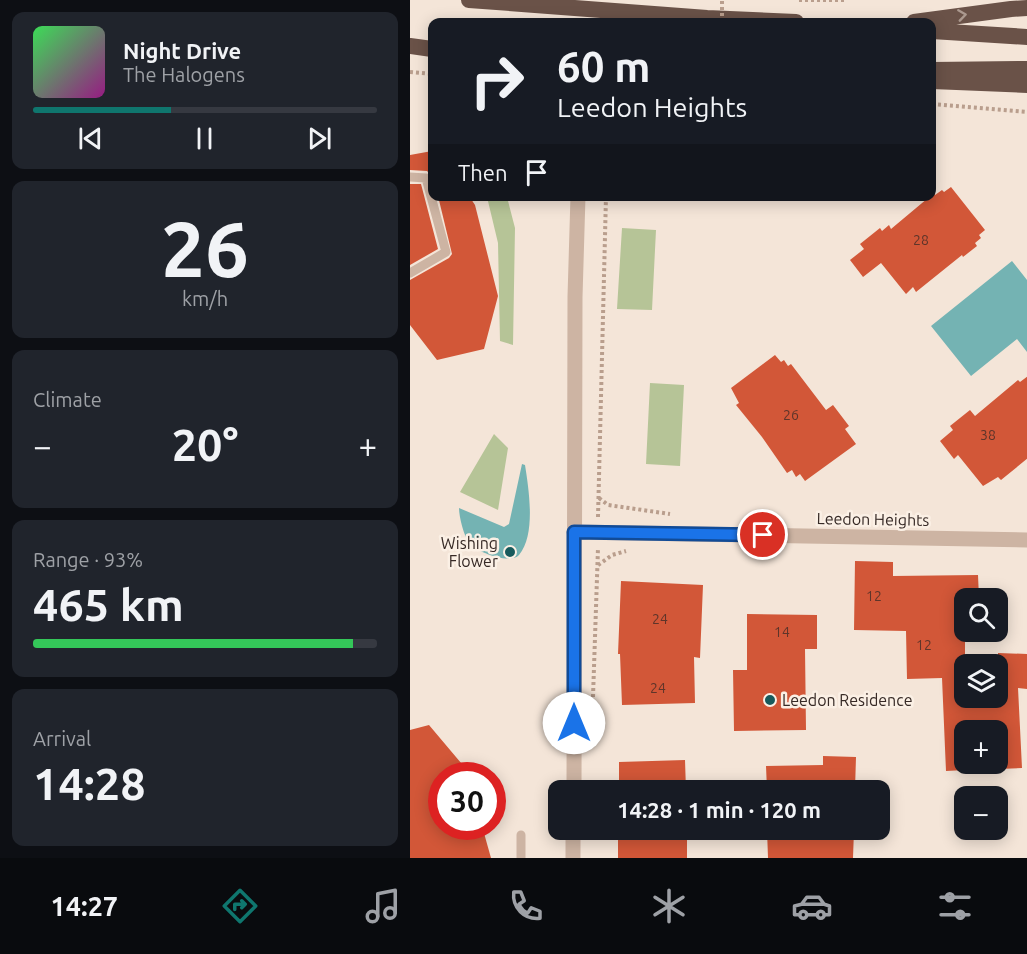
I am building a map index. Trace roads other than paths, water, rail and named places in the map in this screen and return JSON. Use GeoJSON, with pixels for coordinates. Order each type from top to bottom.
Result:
{"type":"FeatureCollection","features":[{"type":"Feature","properties":{"kind":"highway"},"geometry":{"type":"LineString","coordinates":[[469,0],[707,18]]}},
{"type":"Feature","properties":{"kind":"highway"},"geometry":{"type":"LineString","coordinates":[[936,19],[1015,6]]}},
{"type":"Feature","properties":{"kind":"highway"},"geometry":{"type":"LineString","coordinates":[[936,31],[1028,37]]}},
{"type":"Feature","properties":{"kind":"highway"},"geometry":{"type":"LineString","coordinates":[[410,46],[428,48]]}},
{"type":"Feature","properties":{"kind":"highway"},"geometry":{"type":"LineString","coordinates":[[936,70],[1028,69]]}},
{"type":"Feature","properties":{"kind":"highway"},"geometry":{"type":"LineString","coordinates":[[936,81],[1028,85]]}},
{"type":"Feature","properties":{"kind":"street"},"geometry":{"type":"LineString","coordinates":[[574,780],[575,297],[578,201]]}},
{"type":"Feature","properties":{"kind":"street","name":"Leedon Heights"},"geometry":{"type":"LineString","coordinates":[[574,532],[1028,540]]}},
{"type":"Feature","properties":{"kind":"street"},"geometry":{"type":"LineString","coordinates":[[573,840],[573,858]]}},
{"type":"Feature","properties":{"kind":"lane"},"geometry":{"type":"LineString","coordinates":[[410,177],[426,178],[428,185]]}},
{"type":"Feature","properties":{"kind":"lane"},"geometry":{"type":"LineString","coordinates":[[410,273],[446,252],[432,201]]}},
{"type":"Feature","properties":{"kind":"lane"},"geometry":{"type":"LineString","coordinates":[[521,835],[521,858]]}},
{"type":"Feature","properties":{"kind":"water"},"geometry":{"type":"Polygon","coordinates":[[[1012,261],[1027,280],[1027,352],[1017,339],[971,376],[931,326],[1012,261]]]}},
{"type":"Feature","properties":{"kind":"water"},"geometry":{"type":"Polygon","coordinates":[[[522,464],[525,465],[530,512],[528,536],[519,555],[509,559],[501,558],[473,547],[465,536],[459,508],[504,527],[509,524],[522,464]]]}},
{"type":"Feature","properties":{"kind":"place","name":"Wishing Flower"},"geometry":{"type":"Point","coordinates":[510,552]}},
{"type":"Feature","properties":{"kind":"place","name":"Leedon Residence"},"geometry":{"type":"Point","coordinates":[770,700]}}]}
